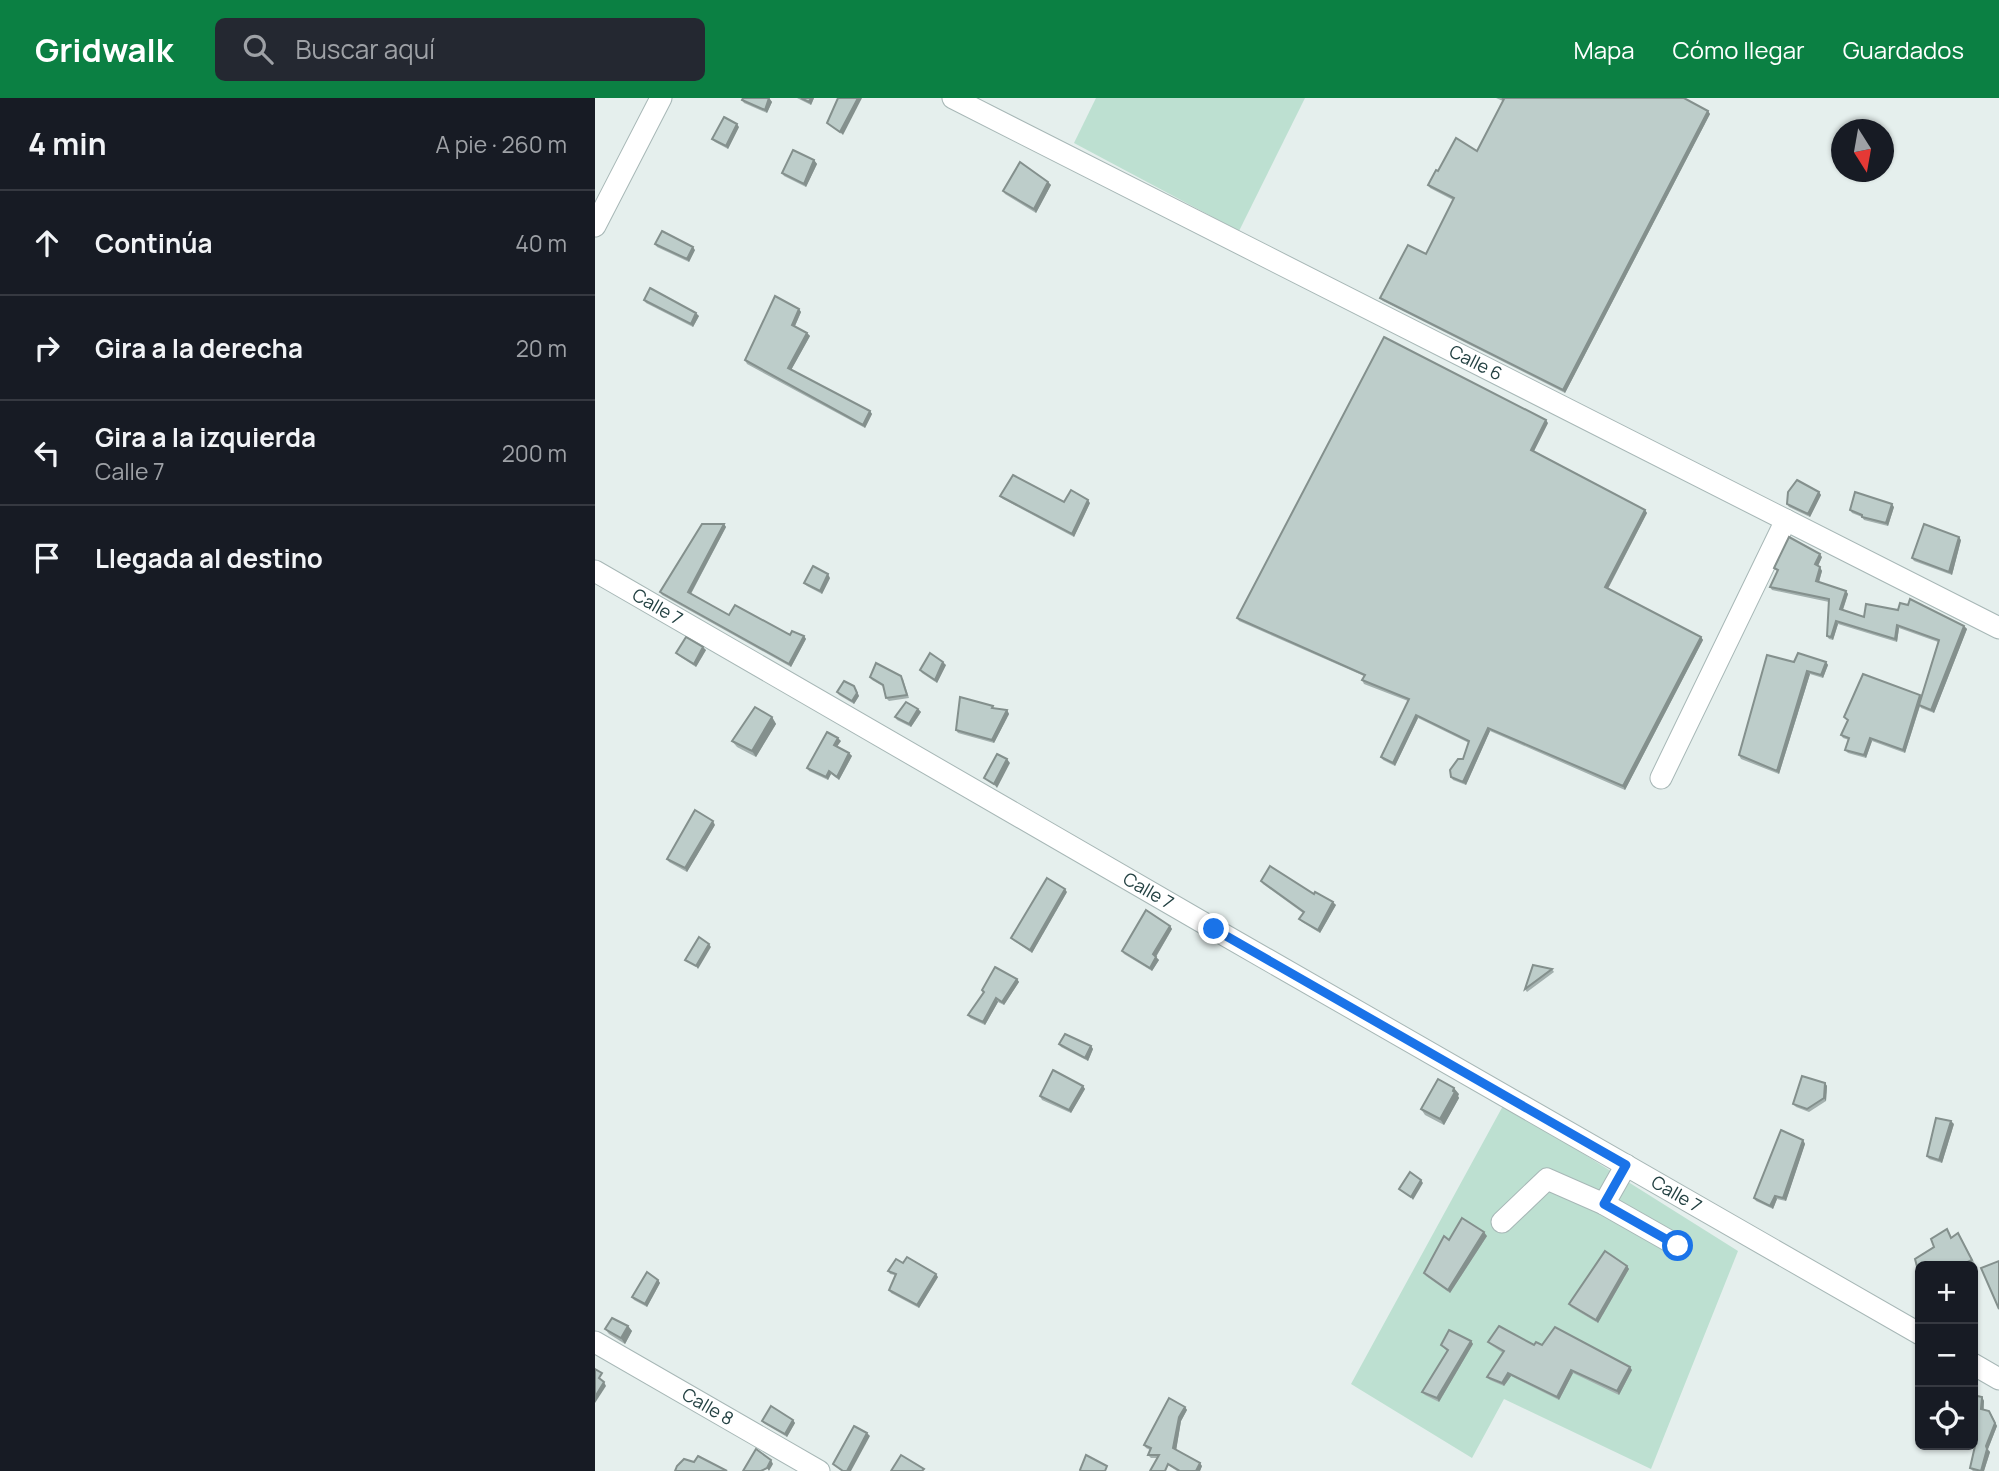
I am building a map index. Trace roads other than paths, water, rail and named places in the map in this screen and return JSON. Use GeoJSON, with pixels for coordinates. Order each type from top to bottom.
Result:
{"type":"FeatureCollection","features":[{"type":"Feature","properties":{"kind":"street"},"geometry":{"type":"LineString","coordinates":[[595,226],[661,98]]}},
{"type":"Feature","properties":{"kind":"street","name":"Calle 6"},"geometry":{"type":"LineString","coordinates":[[953,98],[1999,628]]}},
{"type":"Feature","properties":{"kind":"street"},"geometry":{"type":"LineString","coordinates":[[1661,778],[1786,520]]}},
{"type":"Feature","properties":{"kind":"street","name":"Calle 7"},"geometry":{"type":"LineString","coordinates":[[595,571],[1915,1331]]}},
{"type":"Feature","properties":{"kind":"street"},"geometry":{"type":"LineString","coordinates":[[1604,1204],[1626,1165]]}},
{"type":"Feature","properties":{"kind":"street"},"geometry":{"type":"LineString","coordinates":[[1502,1222],[1547,1179],[1604,1204],[1678,1246]]}},
{"type":"Feature","properties":{"kind":"street","name":"Calle 8"},"geometry":{"type":"LineString","coordinates":[[595,1342],[819,1471]]}},
{"type":"Feature","properties":{"kind":"street"},"geometry":{"type":"LineString","coordinates":[[1978,1367],[1999,1379]]}}]}
